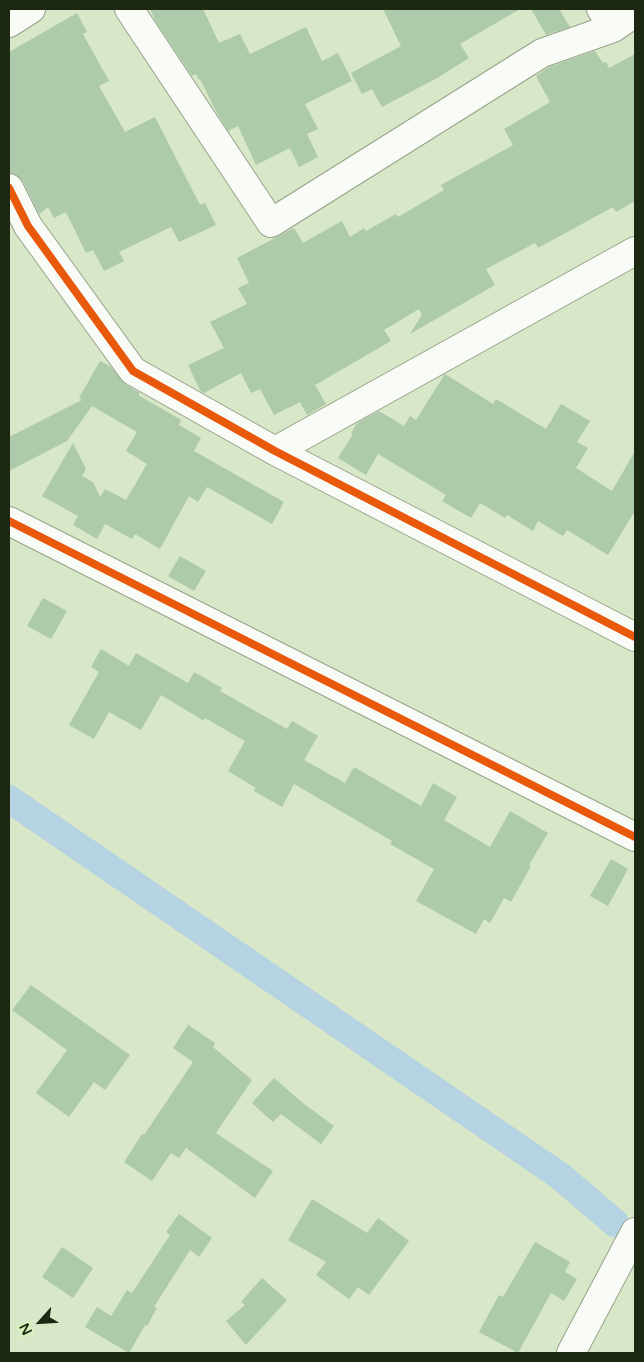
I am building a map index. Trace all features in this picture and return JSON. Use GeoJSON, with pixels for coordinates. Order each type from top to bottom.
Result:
{"type":"FeatureCollection","features":[{"type":"Feature","properties":{"kind":"street"},"geometry":{"type":"LineString","coordinates":[[9,23],[31,9]]}},
{"type":"Feature","properties":{"kind":"street"},"geometry":{"type":"LineString","coordinates":[[129,9],[271,223],[542,53],[607,19],[635,13]]}},
{"type":"Feature","properties":{"kind":"street"},"geometry":{"type":"LineString","coordinates":[[9,188],[28,226],[133,371],[275,451],[635,637]]}},
{"type":"Feature","properties":{"kind":"street"},"geometry":{"type":"LineString","coordinates":[[275,451],[635,251]]}},
{"type":"Feature","properties":{"kind":"street"},"geometry":{"type":"LineString","coordinates":[[9,521],[635,837]]}},
{"type":"Feature","properties":{"kind":"street"},"geometry":{"type":"LineString","coordinates":[[571,1353],[635,1232]]}},
{"type":"Feature","properties":{"kind":"building"},"geometry":{"type":"Polygon","coordinates":[[[150,9],[203,9],[219,43],[240,34],[250,54],[306,27],[322,61],[338,53],[352,81],[305,104],[318,129],[307,134],[318,157],[299,167],[290,148],[256,165],[238,126],[228,131],[200,79],[196,74],[192,76],[156,22],[150,9]]]}},
{"type":"Feature","properties":{"kind":"building"},"geometry":{"type":"Polygon","coordinates":[[[383,9],[520,9],[460,44],[469,58],[437,78],[382,107],[372,89],[362,94],[351,73],[401,46],[383,9]]]}},
{"type":"Feature","properties":{"kind":"building"},"geometry":{"type":"Polygon","coordinates":[[[531,9],[559,9],[570,27],[546,35],[531,9]]]}},
{"type":"Feature","properties":{"kind":"building"},"geometry":{"type":"Polygon","coordinates":[[[77,13],[87,32],[83,34],[109,81],[99,86],[125,132],[155,117],[200,205],[205,203],[216,225],[179,242],[171,227],[119,252],[124,261],[104,271],[93,250],[86,253],[66,212],[54,218],[48,207],[39,214],[23,181],[17,175],[9,173],[9,52],[77,13]]]}},
{"type":"Feature","properties":{"kind":"building"},"geometry":{"type":"Polygon","coordinates":[[[595,51],[609,68],[635,54],[635,201],[616,212],[613,207],[538,248],[535,243],[486,269],[495,285],[410,334],[422,315],[419,309],[384,330],[391,341],[315,385],[326,404],[307,415],[300,402],[274,415],[260,389],[251,393],[241,373],[204,393],[201,392],[188,365],[224,348],[210,322],[247,304],[238,288],[249,283],[237,258],[294,228],[303,243],[342,221],[350,237],[364,228],[366,231],[396,214],[398,217],[444,190],[441,185],[513,145],[504,129],[550,102],[536,76],[549,67],[595,51]]]}},
{"type":"Feature","properties":{"kind":"building"},"geometry":{"type":"Polygon","coordinates":[[[100,361],[111,367],[125,384],[140,393],[138,395],[181,420],[179,425],[201,438],[194,451],[284,502],[272,524],[207,487],[198,502],[189,496],[160,549],[135,534],[132,539],[105,524],[97,539],[73,525],[78,516],[42,496],[73,443],[86,469],[82,476],[93,482],[100,497],[105,489],[126,500],[147,464],[126,451],[137,432],[92,406],[67,441],[9,471],[9,437],[82,400],[79,398],[100,361]]]}},
{"type":"Feature","properties":{"kind":"building"},"geometry":{"type":"Polygon","coordinates":[[[445,374],[493,404],[496,399],[546,429],[561,404],[590,421],[577,442],[588,448],[576,468],[612,491],[635,451],[635,511],[608,555],[567,530],[563,536],[538,521],[533,531],[507,515],[505,518],[480,503],[471,518],[442,501],[446,495],[378,454],[366,475],[338,458],[353,434],[351,433],[357,423],[379,411],[404,426],[410,416],[416,420],[445,374]]]}},
{"type":"Feature","properties":{"kind":"building"},"geometry":{"type":"Polygon","coordinates":[[[180,556],[206,571],[194,591],[168,576],[180,556]]]}},
{"type":"Feature","properties":{"kind":"building"},"geometry":{"type":"Polygon","coordinates":[[[43,598],[67,611],[51,639],[27,626],[43,598]]]}},
{"type":"Feature","properties":{"kind":"building"},"geometry":{"type":"Polygon","coordinates":[[[101,649],[129,666],[136,653],[188,683],[194,672],[222,688],[220,691],[287,729],[292,721],[318,736],[304,760],[345,783],[354,767],[421,806],[433,783],[457,797],[444,820],[490,847],[510,811],[548,833],[529,865],[531,866],[511,902],[504,898],[490,923],[484,919],[476,934],[416,901],[434,869],[390,844],[392,841],[294,784],[282,807],[254,791],[256,788],[228,771],[245,741],[205,718],[204,721],[161,695],[141,730],[109,712],[94,739],[69,725],[99,672],[91,667],[101,649]]]}},
{"type":"Feature","properties":{"kind":"building"},"geometry":{"type":"Polygon","coordinates":[[[611,859],[628,869],[608,906],[590,896],[611,859]]]}},
{"type":"Feature","properties":{"kind":"building"},"geometry":{"type":"Polygon","coordinates":[[[31,985],[130,1055],[105,1090],[94,1082],[69,1117],[36,1093],[67,1050],[12,1010],[31,985]]]}},
{"type":"Feature","properties":{"kind":"building"},"geometry":{"type":"Polygon","coordinates":[[[188,1025],[215,1043],[213,1047],[252,1080],[216,1133],[273,1171],[255,1198],[186,1148],[179,1158],[171,1153],[152,1181],[124,1162],[193,1062],[173,1048],[188,1025]]]}},
{"type":"Feature","properties":{"kind":"building"},"geometry":{"type":"Polygon","coordinates":[[[274,1078],[334,1126],[321,1144],[281,1114],[273,1122],[252,1103],[274,1078]]]}},
{"type":"Feature","properties":{"kind":"building"},"geometry":{"type":"Polygon","coordinates":[[[312,1199],[367,1233],[378,1218],[409,1241],[369,1295],[358,1287],[349,1299],[316,1275],[326,1262],[288,1240],[312,1199]]]}},
{"type":"Feature","properties":{"kind":"building"},"geometry":{"type":"Polygon","coordinates":[[[179,1214],[212,1238],[199,1257],[190,1250],[154,1307],[157,1308],[129,1353],[85,1327],[97,1307],[111,1316],[127,1290],[132,1293],[170,1235],[166,1232],[179,1214]]]}},
{"type":"Feature","properties":{"kind":"building"},"geometry":{"type":"Polygon","coordinates":[[[535,1242],[570,1262],[565,1272],[577,1279],[564,1301],[551,1293],[518,1353],[479,1332],[499,1295],[503,1297],[535,1242]]]}},
{"type":"Feature","properties":{"kind":"building"},"geometry":{"type":"Polygon","coordinates":[[[62,1247],[93,1268],[73,1298],[42,1277],[62,1247]]]}},
{"type":"Feature","properties":{"kind":"building"},"geometry":{"type":"Polygon","coordinates":[[[262,1278],[287,1300],[246,1345],[226,1321],[245,1305],[241,1302],[262,1278]]]}},
{"type":"Feature","properties":{"kind":"waterway"},"geometry":{"type":"LineString","coordinates":[[9,799],[560,1176],[615,1223]]}},
{"type":"Feature","properties":{"kind":"cycle path"},"geometry":{"type":"LineString","coordinates":[[9,188],[28,226],[133,371],[275,451],[635,637]]}},
{"type":"Feature","properties":{"kind":"cycle path"},"geometry":{"type":"LineString","coordinates":[[9,521],[635,837]]}}]}
